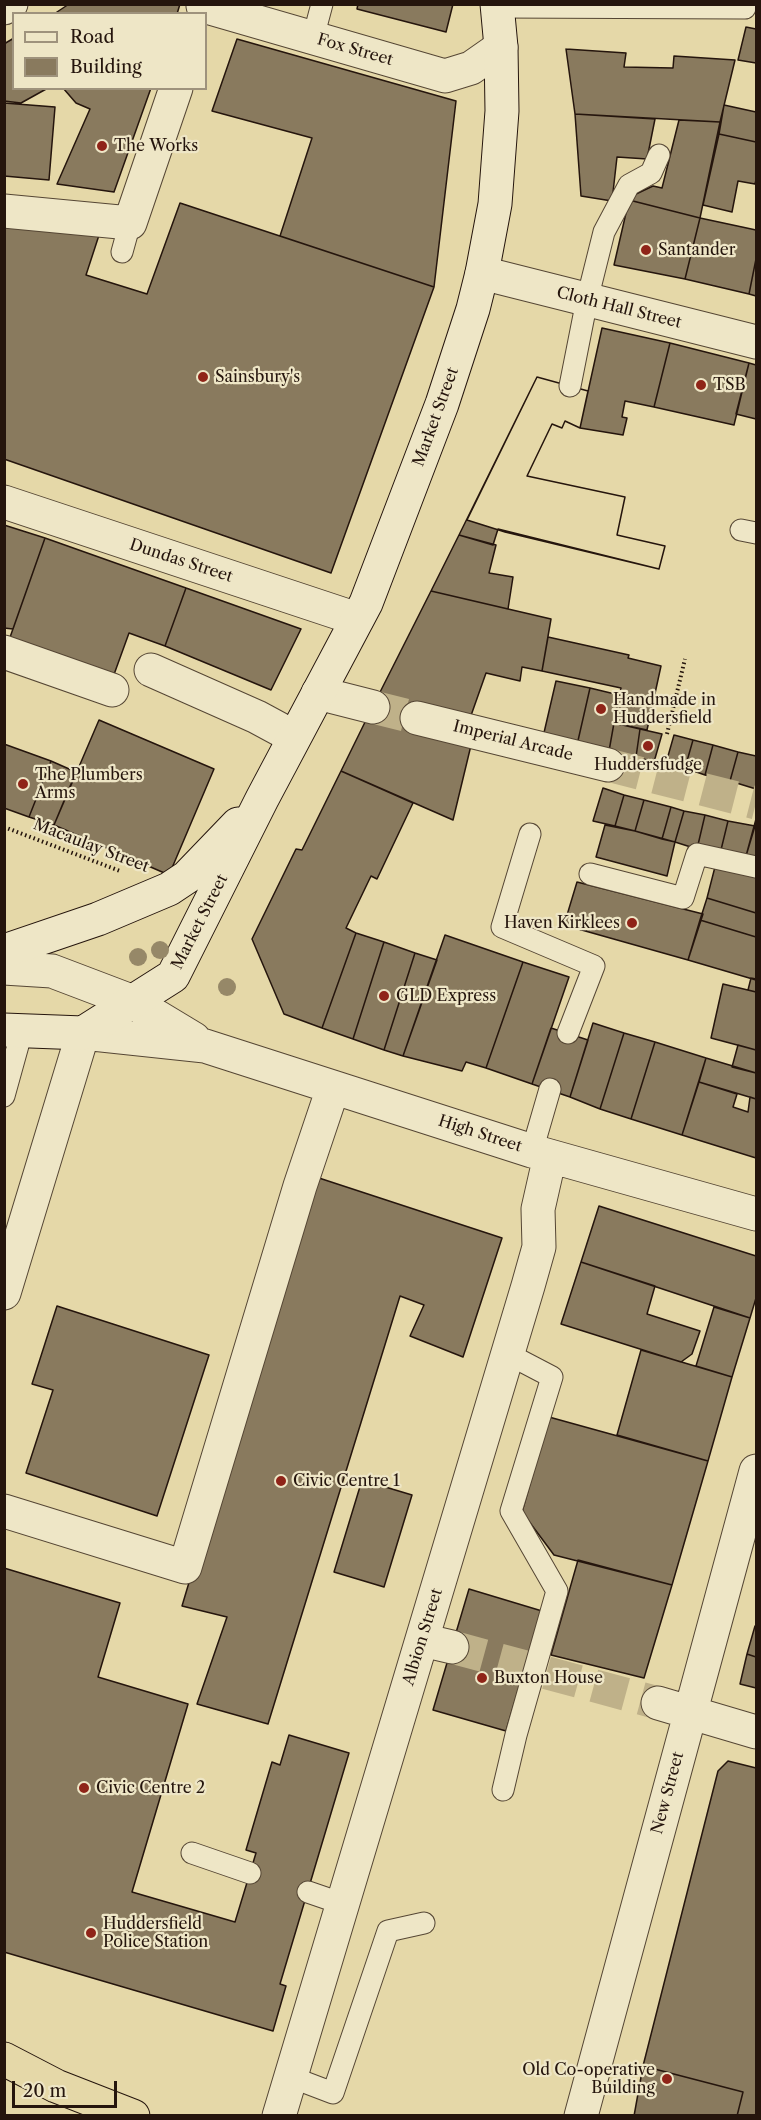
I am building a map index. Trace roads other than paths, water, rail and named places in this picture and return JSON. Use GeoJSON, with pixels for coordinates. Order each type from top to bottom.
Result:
{"type":"FeatureCollection","features":[{"type":"Feature","properties":{"kind":"highway"},"geometry":{"type":"LineString","coordinates":[[4,2059],[56,2086],[133,2115]]}},
{"type":"Feature","properties":{"kind":"street"},"geometry":{"type":"LineString","coordinates":[[4,8],[11,4]]}},
{"type":"Feature","properties":{"kind":"street","name":"Market Street"},"geometry":{"type":"LineString","coordinates":[[83,1033],[173,976],[294,737],[366,603],[442,404],[473,309],[482,273],[495,204],[502,111],[501,47],[497,6]]}},
{"type":"Feature","properties":{"kind":"street","name":"Fox Street"},"geometry":{"type":"LineString","coordinates":[[203,8],[445,75],[471,69],[501,47]]}},
{"type":"Feature","properties":{"kind":"street"},"geometry":{"type":"LineString","coordinates":[[4,211],[126,238],[175,90]]}},
{"type":"Feature","properties":{"kind":"street","name":"Cloth Hall Street"},"geometry":{"type":"LineString","coordinates":[[482,273],[756,342]]}},
{"type":"Feature","properties":{"kind":"street","name":"Dundas Street"},"geometry":{"type":"LineString","coordinates":[[4,502],[357,619]]}},
{"type":"Feature","properties":{"kind":"street"},"geometry":{"type":"LineString","coordinates":[[4,652],[112,690]]}},
{"type":"Feature","properties":{"kind":"street"},"geometry":{"type":"LineString","coordinates":[[151,670],[257,717],[294,737]]}},
{"type":"Feature","properties":{"kind":"street"},"geometry":{"type":"LineString","coordinates":[[318,693],[372,707]]}},
{"type":"Feature","properties":{"kind":"street","name":"Imperial Arcade"},"geometry":{"type":"LineString","coordinates":[[417,718],[608,765]]}},
{"type":"Feature","properties":{"kind":"street","name":"Market Street"},"geometry":{"type":"LineString","coordinates":[[4,951],[98,919],[169,889],[187,877],[262,799]]}},
{"type":"Feature","properties":{"kind":"street","name":"High Street"},"geometry":{"type":"LineString","coordinates":[[4,968],[52,971],[131,1001],[205,1046]]}},
{"type":"Feature","properties":{"kind":"street"},"geometry":{"type":"LineString","coordinates":[[4,1293],[83,1033],[13,1031]]}},
{"type":"Feature","properties":{"kind":"street","name":"High Street"},"geometry":{"type":"LineString","coordinates":[[83,1033],[205,1046],[541,1154],[756,1214]]}},
{"type":"Feature","properties":{"kind":"street"},"geometry":{"type":"LineString","coordinates":[[4,1511],[185,1567],[300,1186],[333,1088]]}},
{"type":"Feature","properties":{"kind":"street","name":"Albion Street"},"geometry":{"type":"LineString","coordinates":[[279,2115],[343,1904],[437,1643],[508,1354],[539,1247],[538,1209],[541,1154]]}},
{"type":"Feature","properties":{"kind":"street","name":"New Street"},"geometry":{"type":"LineString","coordinates":[[581,2115],[756,1471]]}},
{"type":"Feature","properties":{"kind":"street"},"geometry":{"type":"LineString","coordinates":[[658,1703],[756,1732]]}},
{"type":"Feature","properties":{"kind":"lane"},"geometry":{"type":"LineString","coordinates":[[312,38],[322,4]]}},
{"type":"Feature","properties":{"kind":"lane"},"geometry":{"type":"LineString","coordinates":[[497,6],[745,8]]}},
{"type":"Feature","properties":{"kind":"lane"},"geometry":{"type":"LineString","coordinates":[[570,386],[587,300],[604,232],[629,185],[651,173],[659,155]]}},
{"type":"Feature","properties":{"kind":"lane"},"geometry":{"type":"LineString","coordinates":[[530,834],[502,927],[594,966],[568,1033]]}},
{"type":"Feature","properties":{"kind":"lane"},"geometry":{"type":"LineString","coordinates":[[590,874],[683,897],[697,854],[756,867]]}},
{"type":"Feature","properties":{"kind":"lane"},"geometry":{"type":"LineString","coordinates":[[4,1096],[13,1031]]}},
{"type":"Feature","properties":{"kind":"lane"},"geometry":{"type":"LineString","coordinates":[[541,1154],[550,1089]]}},
{"type":"Feature","properties":{"kind":"lane"},"geometry":{"type":"LineString","coordinates":[[503,1790],[516,1735],[557,1592],[511,1511],[552,1377],[508,1354]]}},
{"type":"Feature","properties":{"kind":"lane"},"geometry":{"type":"LineString","coordinates":[[192,1853],[250,1873]]}},
{"type":"Feature","properties":{"kind":"lane"},"geometry":{"type":"LineString","coordinates":[[308,1892],[343,1904]]}},
{"type":"Feature","properties":{"kind":"lane"},"geometry":{"type":"LineString","coordinates":[[291,2077],[333,2094],[388,1931],[424,1923]]}},
{"type":"Feature","properties":{"kind":"tunnel"},"geometry":{"type":"LineString","coordinates":[[373,707],[417,718]]}},
{"type":"Feature","properties":{"kind":"tunnel"},"geometry":{"type":"LineString","coordinates":[[608,765],[756,803]]}},
{"type":"Feature","properties":{"kind":"tunnel"},"geometry":{"type":"LineString","coordinates":[[452,1647],[658,1703]]}},
{"type":"Feature","properties":{"kind":"place","name":"The Works"},"geometry":{"type":"Point","coordinates":[102,146]}},
{"type":"Feature","properties":{"kind":"place","name":"Santander"},"geometry":{"type":"Point","coordinates":[646,250]}},
{"type":"Feature","properties":{"kind":"place","name":"Sainsbury's"},"geometry":{"type":"Point","coordinates":[203,377]}},
{"type":"Feature","properties":{"kind":"place","name":"TSB"},"geometry":{"type":"Point","coordinates":[701,385]}},
{"type":"Feature","properties":{"kind":"place","name":"Handmade in Huddersfield"},"geometry":{"type":"Point","coordinates":[601,709]}},
{"type":"Feature","properties":{"kind":"place","name":"Huddersfudge"},"geometry":{"type":"Point","coordinates":[648,746]}},
{"type":"Feature","properties":{"kind":"place","name":"The Plumbers Arms"},"geometry":{"type":"Point","coordinates":[23,784]}},
{"type":"Feature","properties":{"kind":"place","name":"Haven Kirklees"},"geometry":{"type":"Point","coordinates":[632,923]}},
{"type":"Feature","properties":{"kind":"place","name":"GLD Express"},"geometry":{"type":"Point","coordinates":[384,996]}},
{"type":"Feature","properties":{"kind":"place","name":"Civic Centre 1"},"geometry":{"type":"Point","coordinates":[281,1481]}},
{"type":"Feature","properties":{"kind":"place","name":"Buxton House"},"geometry":{"type":"Point","coordinates":[482,1678]}},
{"type":"Feature","properties":{"kind":"place","name":"Civic Centre 2"},"geometry":{"type":"Point","coordinates":[84,1788]}},
{"type":"Feature","properties":{"kind":"place","name":"Huddersfield Police Station"},"geometry":{"type":"Point","coordinates":[91,1933]}},
{"type":"Feature","properties":{"kind":"place","name":"Old Co-operative Building"},"geometry":{"type":"Point","coordinates":[667,2079]}}]}
